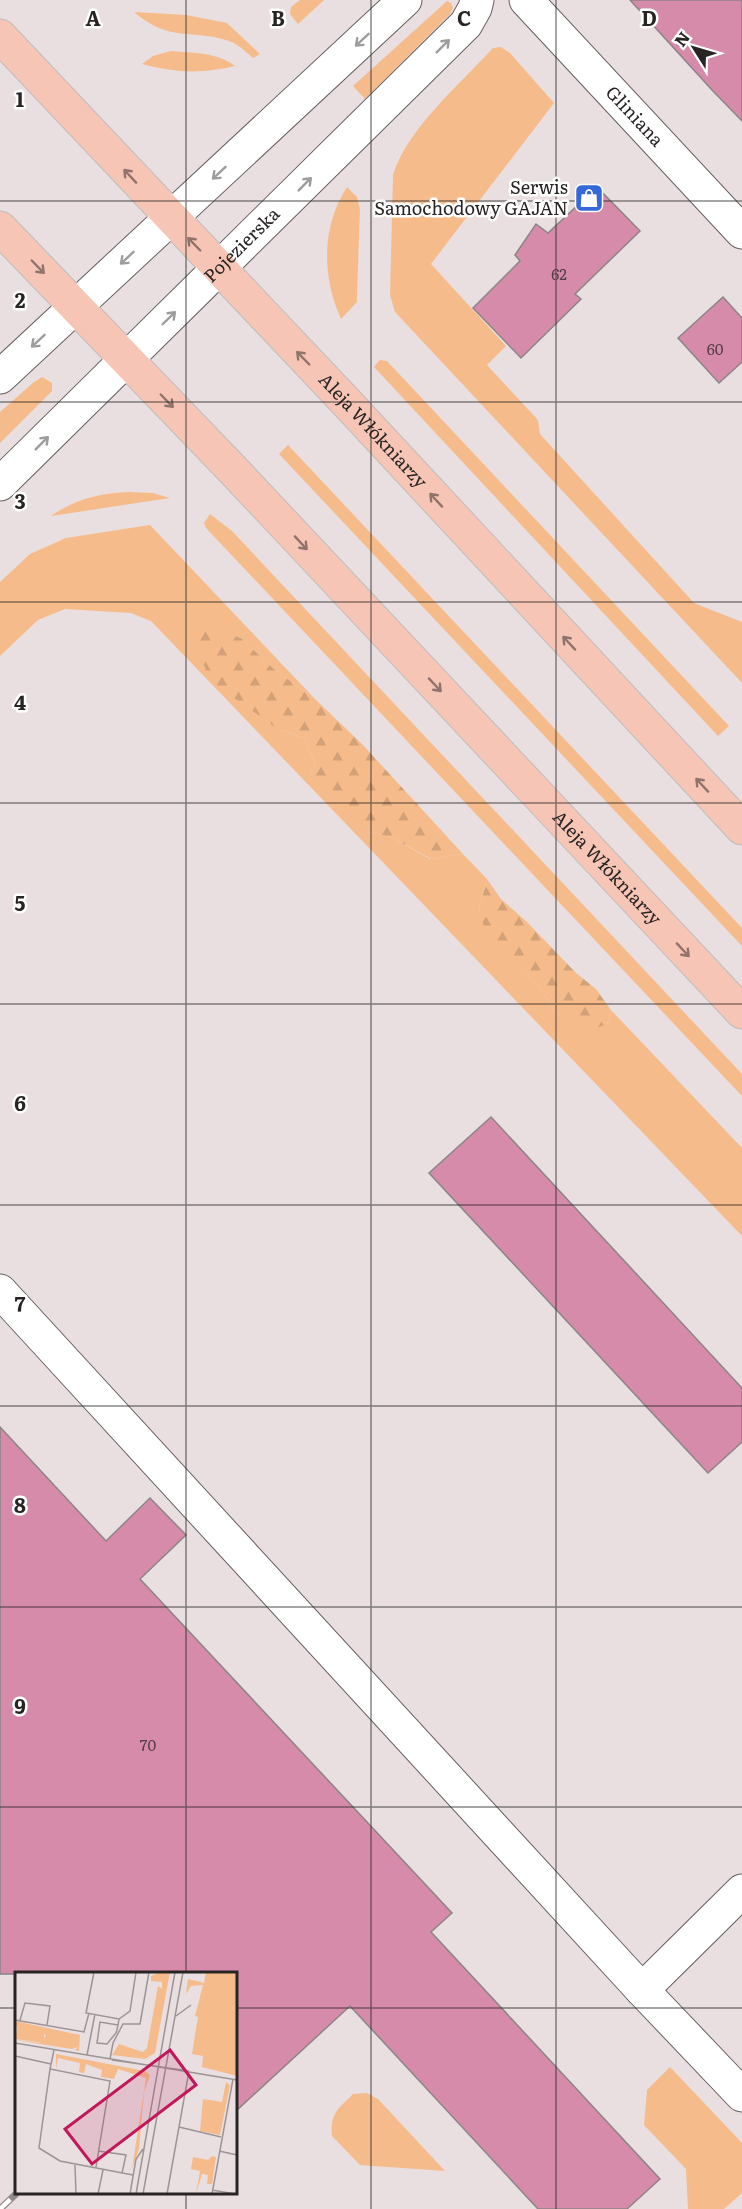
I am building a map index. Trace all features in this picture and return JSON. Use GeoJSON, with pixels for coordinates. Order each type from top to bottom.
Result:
{"type":"FeatureCollection","features":[{"type":"Feature","properties":{"kind":"main road","name":"Aleja Włókniarzy"},"geometry":{"type":"LineString","coordinates":[[0,36],[170,219],[348,404],[742,828]]}},
{"type":"Feature","properties":{"kind":"main road","name":"Aleja Włókniarzy"},"geometry":{"type":"LineString","coordinates":[[0,228],[76,305],[742,1012]]}},
{"type":"Feature","properties":{"kind":"street"},"geometry":{"type":"LineString","coordinates":[[0,377],[405,0]]}},
{"type":"Feature","properties":{"kind":"street","name":"Pojezierska"},"geometry":{"type":"LineString","coordinates":[[0,484],[466,24],[477,0]]}},
{"type":"Feature","properties":{"kind":"street","name":"Gliniana"},"geometry":{"type":"LineString","coordinates":[[526,0],[742,232]]}},
{"type":"Feature","properties":{"kind":"street"},"geometry":{"type":"LineString","coordinates":[[0,1291],[642,1990],[742,2095]]}},
{"type":"Feature","properties":{"kind":"street"},"geometry":{"type":"LineString","coordinates":[[642,1990],[742,1891]]}},
{"type":"Feature","properties":{"kind":"green space"},"geometry":{"type":"Polygon","coordinates":[[[300,0],[324,0],[298,24],[290,14],[291,7],[300,0]]]}},
{"type":"Feature","properties":{"kind":"green space"},"geometry":{"type":"Polygon","coordinates":[[[447,1],[453,8],[450,14],[365,99],[353,86],[447,1]]]}},
{"type":"Feature","properties":{"kind":"green space"},"geometry":{"type":"Polygon","coordinates":[[[134,12],[186,15],[227,23],[260,54],[253,58],[237,45],[226,40],[168,31],[146,21],[134,12]]]}},
{"type":"Feature","properties":{"kind":"green space"},"geometry":{"type":"Polygon","coordinates":[[[501,47],[510,53],[554,103],[431,264],[506,346],[487,365],[538,420],[540,434],[694,603],[742,622],[742,683],[395,312],[390,295],[393,175],[410,141],[436,107],[493,48],[501,47]]]}},
{"type":"Feature","properties":{"kind":"green space"},"geometry":{"type":"Polygon","coordinates":[[[171,51],[213,56],[235,66],[188,71],[142,64],[153,56],[171,51]]]}},
{"type":"Feature","properties":{"kind":"green space"},"geometry":{"type":"Polygon","coordinates":[[[347,187],[357,197],[360,209],[357,302],[341,319],[330,286],[327,252],[332,219],[347,187]]]}},
{"type":"Feature","properties":{"kind":"green space"},"geometry":{"type":"Polygon","coordinates":[[[380,360],[387,361],[729,726],[718,736],[374,367],[380,360]]]}},
{"type":"Feature","properties":{"kind":"green space"},"geometry":{"type":"Polygon","coordinates":[[[42,377],[52,383],[52,391],[0,443],[0,412],[42,377]]]}},
{"type":"Feature","properties":{"kind":"green space"},"geometry":{"type":"Polygon","coordinates":[[[288,445],[742,928],[742,946],[279,454],[288,445]]]}},
{"type":"Feature","properties":{"kind":"green space"},"geometry":{"type":"Polygon","coordinates":[[[129,492],[153,493],[170,498],[51,516],[69,505],[88,498],[129,492]]]}},
{"type":"Feature","properties":{"kind":"green space"},"geometry":{"type":"Polygon","coordinates":[[[210,514],[232,531],[742,1074],[742,1096],[206,528],[204,523],[210,514]]]}},
{"type":"Feature","properties":{"kind":"green space"},"geometry":{"type":"Polygon","coordinates":[[[150,525],[316,700],[274,669],[242,639],[278,729],[304,738],[316,765],[310,771],[368,832],[391,837],[430,859],[463,854],[487,879],[479,910],[492,951],[536,983],[559,1016],[607,1024],[611,1010],[742,1148],[742,1236],[151,621],[131,613],[65,609],[38,620],[0,656],[0,582],[30,554],[66,538],[150,525]]]}},
{"type":"Feature","properties":{"kind":"green space"},"geometry":{"type":"Polygon","coordinates":[[[207,623],[242,639],[274,669],[316,700],[362,744],[463,854],[431,859],[391,837],[368,832],[329,796],[310,771],[316,765],[304,738],[278,729],[210,681],[194,639],[207,623]]]}},
{"type":"Feature","properties":{"kind":"green space"},"geometry":{"type":"Polygon","coordinates":[[[487,879],[501,899],[527,922],[576,973],[596,989],[611,1010],[607,1024],[589,1031],[559,1016],[536,983],[491,951],[479,910],[487,879]]]}},
{"type":"Feature","properties":{"kind":"green space"},"geometry":{"type":"Polygon","coordinates":[[[670,2067],[742,2143],[742,2193],[724,2209],[688,2209],[686,2169],[644,2125],[647,2090],[670,2067]]]}},
{"type":"Feature","properties":{"kind":"green space"},"geometry":{"type":"Polygon","coordinates":[[[367,2093],[378,2099],[445,2171],[360,2165],[332,2136],[332,2122],[336,2112],[353,2094],[367,2093]]]}},
{"type":"Feature","properties":{"kind":"building"},"geometry":{"type":"Polygon","coordinates":[[[630,0],[742,0],[742,121],[712,90],[630,0]]]}},
{"type":"Feature","properties":{"kind":"building"},"geometry":{"type":"Polygon","coordinates":[[[597,187],[640,231],[575,294],[581,299],[521,358],[473,308],[520,261],[515,255],[536,224],[548,233],[597,187]]]}},
{"type":"Feature","properties":{"kind":"building"},"geometry":{"type":"Polygon","coordinates":[[[723,297],[742,318],[742,362],[719,383],[678,338],[723,297]]]}},
{"type":"Feature","properties":{"kind":"building"},"geometry":{"type":"Polygon","coordinates":[[[491,1117],[742,1388],[742,1442],[708,1473],[429,1173],[491,1117]]]}},
{"type":"Feature","properties":{"kind":"building"},"geometry":{"type":"Polygon","coordinates":[[[0,1427],[106,1541],[150,1498],[186,1535],[140,1579],[452,1913],[431,1932],[660,2179],[627,2209],[538,2209],[350,2006],[237,2110],[237,1972],[15,1972],[15,1974],[0,1974],[0,1427]]]}},
{"type":"Feature","properties":{"kind":"railway"},"geometry":{"type":"LineString","coordinates":[[0,2209],[16,2194]]}},
{"type":"Feature","properties":{"kind":"place","name":"Serwis Samochodowy GAJAN"},"geometry":{"type":"Point","coordinates":[589,198]}}]}
